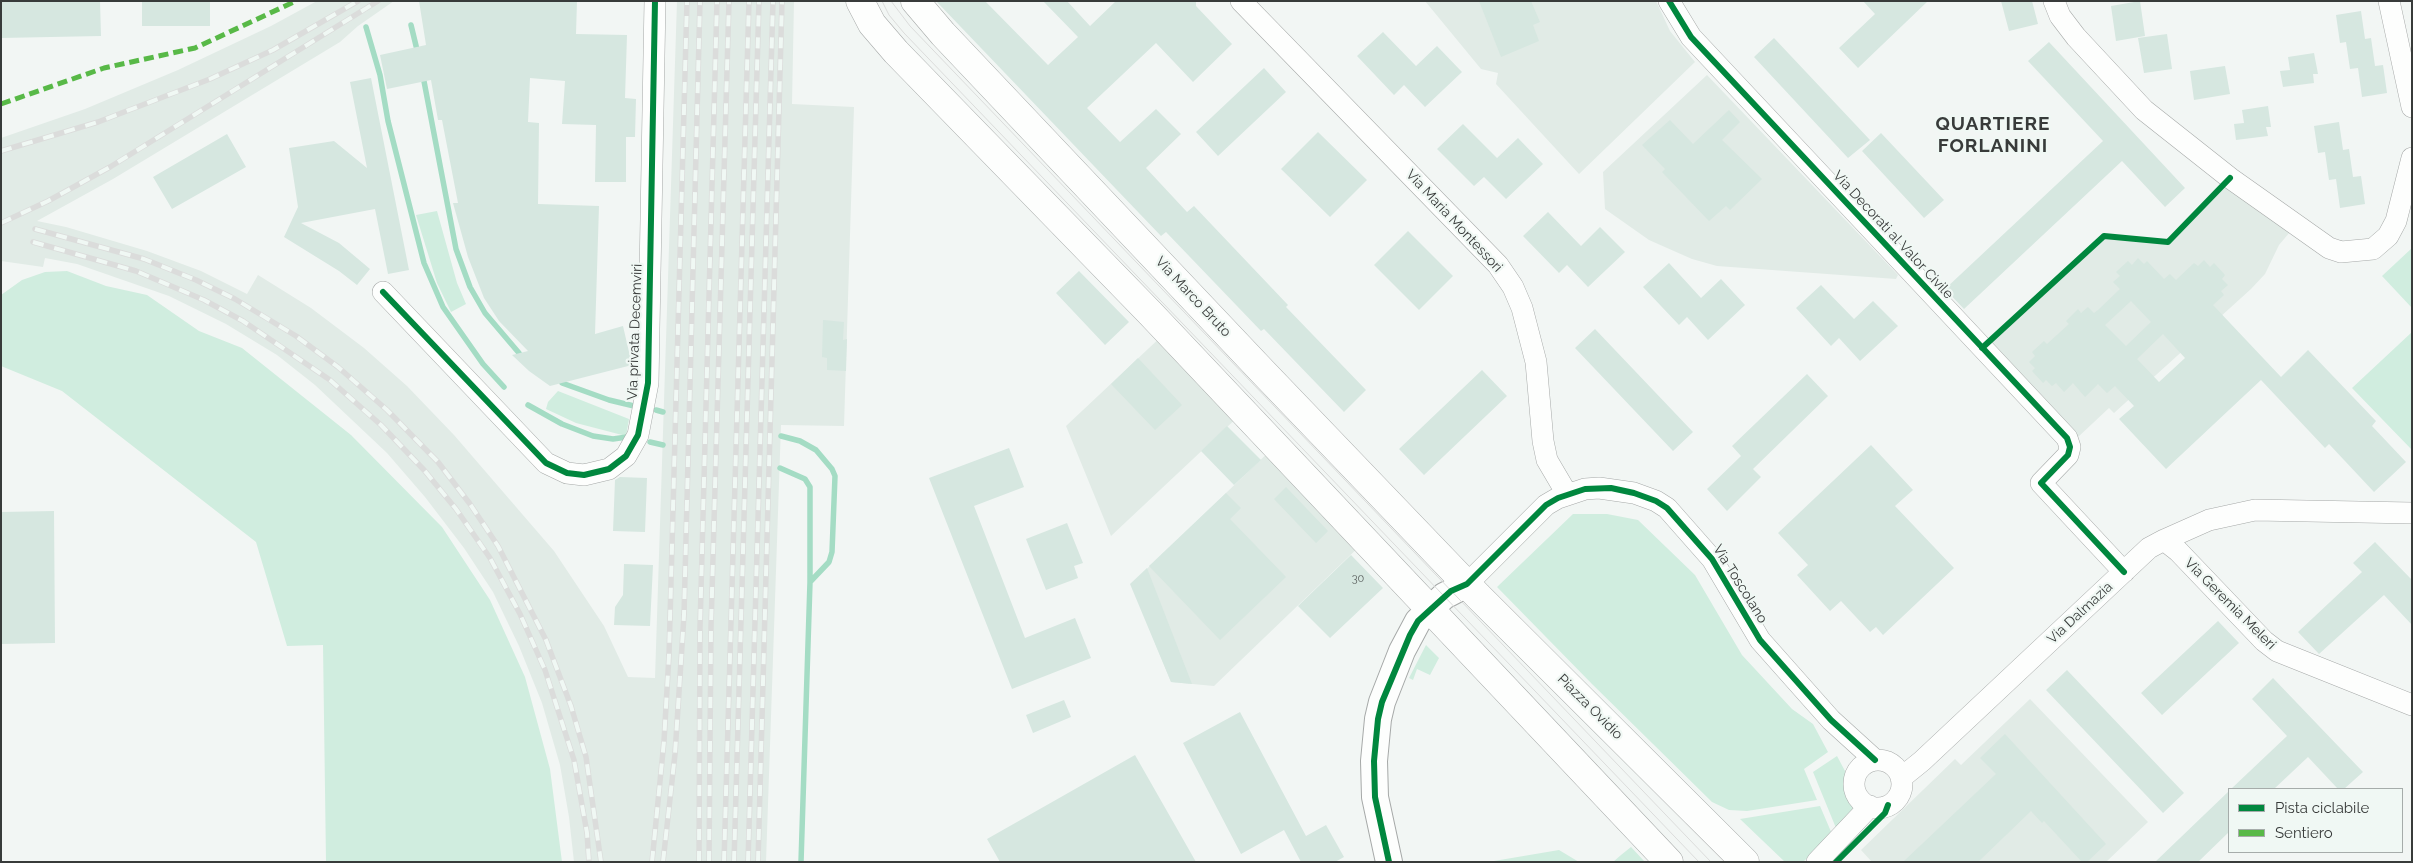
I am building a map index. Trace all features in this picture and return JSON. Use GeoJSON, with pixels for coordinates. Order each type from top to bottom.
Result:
{"type":"FeatureCollection","features":[{"type":"Feature","properties":{"kind":"main road"},"geometry":{"type":"LineString","coordinates":[[860,1],[872,24],[896,52],[1156,319],[1669,862]]}},
{"type":"Feature","properties":{"kind":"main road","name":"Via Marco Bruto"},"geometry":{"type":"LineString","coordinates":[[918,5],[1257,365],[1467,584]]}},
{"type":"Feature","properties":{"kind":"main road","name":"Piazza Ovidio"},"geometry":{"type":"LineString","coordinates":[[1467,584],[1745,862]]}},
{"type":"Feature","properties":{"kind":"street","name":"Via privata Decemviri"},"geometry":{"type":"LineString","coordinates":[[383,292],[546,463],[567,473],[584,475],[609,468],[626,456],[638,435],[648,383],[655,1]]}},
{"type":"Feature","properties":{"kind":"street","name":"Via Maria Montessori"},"geometry":{"type":"LineString","coordinates":[[1242,1],[1498,265],[1513,288],[1522,308],[1536,362],[1546,460],[1568,494]]}},
{"type":"Feature","properties":{"kind":"street","name":"Via Decorati al Valor Civile"},"geometry":{"type":"LineString","coordinates":[[1668,1],[1691,37],[2067,438],[2070,447],[2068,455],[2041,483],[2124,572]]}},
{"type":"Feature","properties":{"kind":"street"},"geometry":{"type":"LineString","coordinates":[[2054,1],[2060,16],[2072,32],[2133,100],[2230,178],[2329,248],[2341,252],[2373,249],[2388,236],[2394,228],[2412,158]]}},
{"type":"Feature","properties":{"kind":"street"},"geometry":{"type":"LineString","coordinates":[[2389,1],[2412,107]]}},
{"type":"Feature","properties":{"kind":"street","name":"Via Toscolano"},"geometry":{"type":"LineString","coordinates":[[1467,584],[1546,505],[1568,494],[1585,489],[1611,488],[1656,501],[1667,508],[1704,549],[1760,640],[1831,720],[1875,760],[1891,764],[1901,778]]}},
{"type":"Feature","properties":{"kind":"street","name":"Via Dalmazia"},"geometry":{"type":"LineString","coordinates":[[1901,778],[1922,762],[2149,548],[2164,540],[2209,520],[2255,510],[2412,513]]}},
{"type":"Feature","properties":{"kind":"street","name":"Via Geremia Meleri"},"geometry":{"type":"LineString","coordinates":[[2164,540],[2178,551],[2264,641],[2278,651],[2412,705]]}},
{"type":"Feature","properties":{"kind":"street"},"geometry":{"type":"LineString","coordinates":[[1389,862],[1375,797],[1374,761],[1378,719],[1389,682],[1402,651],[1418,621],[1451,591],[1467,584]]}},
{"type":"Feature","properties":{"kind":"street","name":"Via Toscolano"},"geometry":{"type":"LineString","coordinates":[[1831,720],[1856,774],[1854,786],[1856,794],[1870,806]]}},
{"type":"Feature","properties":{"kind":"street"},"geometry":{"type":"LineString","coordinates":[[1856,774],[1864,764],[1875,760]]}},
{"type":"Feature","properties":{"kind":"street"},"geometry":{"type":"LineString","coordinates":[[1817,862],[1870,806],[1882,807],[1894,801],[1900,791],[1901,778]]}},
{"type":"Feature","properties":{"kind":"shaded area"},"geometry":{"type":"Polygon","coordinates":[[[317,1],[394,1],[358,26],[340,42],[113,179],[37,221],[66,227],[147,251],[201,271],[247,294],[258,275],[311,308],[364,348],[407,386],[454,435],[554,551],[604,626],[628,677],[655,678],[677,1],[794,1],[792,104],[854,107],[844,426],[781,425],[766,862],[574,862],[560,765],[542,703],[519,646],[493,592],[464,548],[425,497],[387,453],[315,385],[277,355],[226,324],[169,296],[77,264],[45,258],[43,267],[1,261],[1,138],[85,109],[178,70],[271,26],[317,1]]]}},
{"type":"Feature","properties":{"kind":"shaded area"},"geometry":{"type":"Polygon","coordinates":[[[1425,1],[1656,1],[1670,31],[1695,62],[1579,174],[1496,84],[1498,73],[1481,69],[1425,1]]]}},
{"type":"Feature","properties":{"kind":"shaded area"},"geometry":{"type":"Polygon","coordinates":[[[1707,75],[1898,275],[1896,279],[1717,266],[1692,259],[1649,240],[1605,209],[1603,172],[1707,75]]]}},
{"type":"Feature","properties":{"kind":"shaded area"},"geometry":{"type":"Polygon","coordinates":[[[2230,178],[2295,226],[2279,245],[2265,274],[2251,289],[2114,413],[2109,408],[2077,438],[1990,342],[2104,236],[2168,242],[2230,178]]]}},
{"type":"Feature","properties":{"kind":"shaded area"},"geometry":{"type":"Polygon","coordinates":[[[1165,333],[1242,413],[1111,536],[1066,426],[1165,333]]]}},
{"type":"Feature","properties":{"kind":"shaded area"},"geometry":{"type":"Polygon","coordinates":[[[1274,447],[1365,541],[1214,686],[1171,682],[1131,584],[1274,447]]]}},
{"type":"Feature","properties":{"kind":"shaded area"},"geometry":{"type":"Polygon","coordinates":[[[2030,699],[2148,822],[2106,862],[1872,862],[1861,850],[1955,759],[1961,765],[2030,699]]]}},
{"type":"Feature","properties":{"kind":"green space"},"geometry":{"type":"Polygon","coordinates":[[[437,211],[457,283],[466,304],[451,312],[437,283],[416,215],[437,211]]]}},
{"type":"Feature","properties":{"kind":"green space"},"geometry":{"type":"Polygon","coordinates":[[[2412,248],[2412,308],[2382,276],[2412,248]]]}},
{"type":"Feature","properties":{"kind":"green space"},"geometry":{"type":"Polygon","coordinates":[[[67,271],[106,286],[147,295],[199,331],[242,348],[351,435],[442,527],[490,600],[525,677],[550,769],[562,862],[326,862],[323,645],[287,646],[256,542],[62,391],[1,366],[1,295],[22,280],[45,272],[67,271]]]}},
{"type":"Feature","properties":{"kind":"green space"},"geometry":{"type":"Polygon","coordinates":[[[2412,332],[2412,450],[2352,388],[2412,332]]]}},
{"type":"Feature","properties":{"kind":"green space"},"geometry":{"type":"Polygon","coordinates":[[[558,391],[629,419],[626,436],[576,423],[546,409],[548,402],[558,391]]]}},
{"type":"Feature","properties":{"kind":"green space"},"geometry":{"type":"Polygon","coordinates":[[[1573,514],[1607,514],[1638,520],[1695,575],[1742,655],[1792,709],[1813,724],[1828,752],[1804,769],[1817,800],[1747,811],[1729,810],[1712,802],[1497,587],[1573,514]]]}},
{"type":"Feature","properties":{"kind":"green space"},"geometry":{"type":"Polygon","coordinates":[[[1426,645],[1439,658],[1430,675],[1417,669],[1413,680],[1409,678],[1426,645]]]}},
{"type":"Feature","properties":{"kind":"green space"},"geometry":{"type":"Polygon","coordinates":[[[1837,756],[1845,771],[1849,794],[1860,808],[1836,828],[1813,772],[1837,756]]]}},
{"type":"Feature","properties":{"kind":"green space"},"geometry":{"type":"Polygon","coordinates":[[[1820,806],[1832,834],[1803,862],[1785,862],[1740,819],[1820,806]]]}},
{"type":"Feature","properties":{"kind":"green space"},"geometry":{"type":"Polygon","coordinates":[[[1631,847],[1645,862],[1613,862],[1621,855],[1631,847]]]}},
{"type":"Feature","properties":{"kind":"green space"},"geometry":{"type":"Polygon","coordinates":[[[1559,850],[1579,862],[1488,862],[1559,850]]]}},
{"type":"Feature","properties":{"kind":"building"},"geometry":{"type":"Polygon","coordinates":[[[1,1],[100,1],[101,36],[1,38],[1,1]]]}},
{"type":"Feature","properties":{"kind":"building"},"geometry":{"type":"Polygon","coordinates":[[[142,1],[210,1],[210,26],[142,26],[142,1]]]}},
{"type":"Feature","properties":{"kind":"building"},"geometry":{"type":"Polygon","coordinates":[[[419,1],[577,1],[576,34],[627,35],[625,98],[636,99],[635,137],[626,137],[626,182],[595,182],[596,125],[562,124],[565,81],[530,78],[528,122],[539,123],[538,204],[599,206],[595,334],[623,326],[632,365],[550,386],[529,371],[512,355],[528,351],[499,321],[484,298],[468,257],[453,203],[458,203],[442,120],[438,120],[431,80],[387,89],[380,55],[426,45],[419,1]]]}},
{"type":"Feature","properties":{"kind":"building"},"geometry":{"type":"Polygon","coordinates":[[[936,1],[985,1],[1048,65],[1078,37],[1043,1],[1067,1],[1090,26],[1116,1],[1196,1],[1196,6],[1232,44],[1193,82],[1156,43],[1087,108],[1120,142],[1156,109],[1181,134],[1146,168],[1187,212],[1194,206],[1288,305],[1286,307],[1366,390],[1344,412],[1264,329],[1261,331],[1166,232],[1161,236],[936,1]]]}},
{"type":"Feature","properties":{"kind":"building"},"geometry":{"type":"Polygon","coordinates":[[[1479,1],[1531,1],[1540,22],[1533,25],[1539,41],[1501,57],[1479,1]]]}},
{"type":"Feature","properties":{"kind":"building"},"geometry":{"type":"Polygon","coordinates":[[[1863,1],[1928,1],[1858,68],[1839,48],[1875,14],[1863,1]]]}},
{"type":"Feature","properties":{"kind":"building"},"geometry":{"type":"Polygon","coordinates":[[[2001,1],[2032,1],[2038,24],[2009,31],[2001,1]]]}},
{"type":"Feature","properties":{"kind":"building"},"geometry":{"type":"Polygon","coordinates":[[[2140,1],[2145,36],[2116,41],[2111,6],[2140,1]]]}},
{"type":"Feature","properties":{"kind":"building"},"geometry":{"type":"Polygon","coordinates":[[[2361,11],[2365,39],[2371,38],[2375,66],[2383,65],[2387,93],[2362,97],[2358,68],[2350,69],[2346,42],[2340,43],[2336,15],[2361,11]]]}},
{"type":"Feature","properties":{"kind":"building"},"geometry":{"type":"Polygon","coordinates":[[[1383,32],[1416,66],[1437,46],[1462,72],[1425,107],[1404,85],[1394,95],[1357,56],[1383,32]]]}},
{"type":"Feature","properties":{"kind":"building"},"geometry":{"type":"Polygon","coordinates":[[[2167,34],[2172,69],[2144,73],[2138,38],[2167,34]]]}},
{"type":"Feature","properties":{"kind":"building"},"geometry":{"type":"Polygon","coordinates":[[[1774,38],[1870,140],[1848,158],[1754,57],[1774,38]]]}},
{"type":"Feature","properties":{"kind":"building"},"geometry":{"type":"Polygon","coordinates":[[[2049,42],[2185,188],[2165,207],[2122,161],[1964,309],[1945,289],[2103,141],[2028,61],[2049,42]]]}},
{"type":"Feature","properties":{"kind":"building"},"geometry":{"type":"Polygon","coordinates":[[[2314,53],[2318,74],[2313,74],[2314,83],[2283,87],[2280,71],[2290,70],[2288,57],[2314,53]]]}},
{"type":"Feature","properties":{"kind":"building"},"geometry":{"type":"Polygon","coordinates":[[[2225,66],[2230,94],[2194,100],[2190,71],[2225,66]]]}},
{"type":"Feature","properties":{"kind":"building"},"geometry":{"type":"Polygon","coordinates":[[[1264,68],[1286,92],[1218,156],[1196,132],[1264,68]]]}},
{"type":"Feature","properties":{"kind":"building"},"geometry":{"type":"Polygon","coordinates":[[[371,78],[409,270],[388,274],[375,209],[301,223],[339,243],[370,269],[357,285],[339,271],[284,237],[298,207],[289,148],[334,141],[367,168],[350,82],[371,78]]]}},
{"type":"Feature","properties":{"kind":"building"},"geometry":{"type":"Polygon","coordinates":[[[2268,106],[2271,127],[2266,127],[2268,136],[2236,140],[2234,124],[2244,123],[2242,110],[2268,106]]]}},
{"type":"Feature","properties":{"kind":"building"},"geometry":{"type":"Polygon","coordinates":[[[1729,110],[1740,122],[1722,140],[1762,179],[1730,210],[1726,206],[1709,221],[1662,172],[1665,169],[1642,145],[1670,120],[1693,144],[1729,110]]]}},
{"type":"Feature","properties":{"kind":"building"},"geometry":{"type":"Polygon","coordinates":[[[2339,122],[2343,150],[2349,149],[2353,177],[2361,176],[2365,204],[2340,208],[2336,179],[2329,180],[2325,152],[2318,153],[2314,126],[2339,122]]]}},
{"type":"Feature","properties":{"kind":"building"},"geometry":{"type":"Polygon","coordinates":[[[1463,124],[1497,158],[1518,138],[1543,164],[1506,199],[1484,177],[1474,186],[1437,149],[1463,124]]]}},
{"type":"Feature","properties":{"kind":"building"},"geometry":{"type":"Polygon","coordinates":[[[1318,132],[1367,180],[1330,217],[1281,169],[1318,132]]]}},
{"type":"Feature","properties":{"kind":"building"},"geometry":{"type":"Polygon","coordinates":[[[1881,133],[1944,200],[1924,218],[1862,151],[1881,133]]]}},
{"type":"Feature","properties":{"kind":"building"},"geometry":{"type":"Polygon","coordinates":[[[227,134],[246,167],[172,209],[153,177],[227,134]]]}},
{"type":"Feature","properties":{"kind":"building"},"geometry":{"type":"Polygon","coordinates":[[[1548,212],[1581,246],[1600,227],[1625,252],[1588,287],[1567,265],[1559,273],[1523,236],[1548,212]]]}},
{"type":"Feature","properties":{"kind":"building"},"geometry":{"type":"Polygon","coordinates":[[[1408,231],[1453,276],[1419,310],[1374,265],[1408,231]]]}},
{"type":"Feature","properties":{"kind":"building"},"geometry":{"type":"Polygon","coordinates":[[[2138,258],[2144,264],[2147,261],[2164,279],[2170,274],[2176,280],[2194,263],[2198,266],[2204,260],[2210,267],[2214,263],[2225,275],[2222,279],[2228,285],[2221,291],[2224,295],[2213,305],[2281,377],[2308,350],[2376,421],[2372,426],[2406,462],[2374,492],[2329,444],[2325,448],[2261,380],[2166,469],[2119,419],[2134,406],[2115,386],[2107,393],[2098,384],[2085,397],[2073,383],[2064,392],[2056,383],[2052,386],[2046,380],[2043,383],[2032,371],[2035,368],[2029,362],[2035,356],[2032,352],[2044,341],[2047,344],[2069,324],[2066,321],[2078,309],[2081,313],[2088,307],[2094,313],[2098,310],[2120,289],[2113,282],[2120,276],[2116,272],[2128,261],[2132,265],[2138,258]],[[2131,301],[2105,325],[2126,346],[2151,322],[2131,301]],[[2163,334],[2137,359],[2159,382],[2185,358],[2163,334]]]}},
{"type":"Feature","properties":{"kind":"building"},"geometry":{"type":"Polygon","coordinates":[[[1669,263],[1701,298],[1721,279],[1745,305],[1708,340],[1687,317],[1679,325],[1643,287],[1669,263]]]}},
{"type":"Feature","properties":{"kind":"building"},"geometry":{"type":"Polygon","coordinates":[[[1079,271],[1129,322],[1105,345],[1056,293],[1079,271]]]}},
{"type":"Feature","properties":{"kind":"building"},"geometry":{"type":"Polygon","coordinates":[[[1821,285],[1854,319],[1873,301],[1898,326],[1860,361],[1839,338],[1831,346],[1796,308],[1821,285]]]}},
{"type":"Feature","properties":{"kind":"building"},"geometry":{"type":"Polygon","coordinates":[[[823,320],[844,322],[843,340],[847,339],[846,371],[827,370],[827,358],[822,357],[823,320]]]}},
{"type":"Feature","properties":{"kind":"building"},"geometry":{"type":"Polygon","coordinates":[[[1595,329],[1693,432],[1673,451],[1575,348],[1595,329]]]}},
{"type":"Feature","properties":{"kind":"building"},"geometry":{"type":"Polygon","coordinates":[[[1138,358],[1182,405],[1155,430],[1111,384],[1138,358]]]}},
{"type":"Feature","properties":{"kind":"building"},"geometry":{"type":"Polygon","coordinates":[[[1482,370],[1507,396],[1424,475],[1399,449],[1482,370]]]}},
{"type":"Feature","properties":{"kind":"building"},"geometry":{"type":"Polygon","coordinates":[[[1807,374],[1828,396],[1753,469],[1761,477],[1727,511],[1707,489],[1741,456],[1732,446],[1807,374]]]}},
{"type":"Feature","properties":{"kind":"building"},"geometry":{"type":"Polygon","coordinates":[[[1227,426],[1261,460],[1234,485],[1201,451],[1227,426]]]}},
{"type":"Feature","properties":{"kind":"building"},"geometry":{"type":"Polygon","coordinates":[[[1871,445],[1913,490],[1895,506],[1954,568],[1883,635],[1876,627],[1870,632],[1841,601],[1830,611],[1797,575],[1808,565],[1778,533],[1871,445]]]}},
{"type":"Feature","properties":{"kind":"building"},"geometry":{"type":"Polygon","coordinates":[[[1009,448],[1024,487],[974,506],[1025,638],[1075,618],[1091,658],[1012,689],[929,478],[1009,448]]]}},
{"type":"Feature","properties":{"kind":"building"},"geometry":{"type":"Polygon","coordinates":[[[620,477],[647,478],[645,532],[613,531],[615,480],[620,477]]]}},
{"type":"Feature","properties":{"kind":"building"},"geometry":{"type":"Polygon","coordinates":[[[1286,487],[1328,531],[1316,543],[1274,499],[1286,487]]]}},
{"type":"Feature","properties":{"kind":"building"},"geometry":{"type":"Polygon","coordinates":[[[1226,493],[1241,508],[1230,519],[1286,577],[1220,640],[1149,566],[1226,493]]]}},
{"type":"Feature","properties":{"kind":"building"},"geometry":{"type":"Polygon","coordinates":[[[54,511],[55,643],[1,644],[1,512],[54,511]]]}},
{"type":"Feature","properties":{"kind":"building"},"geometry":{"type":"Polygon","coordinates":[[[1067,523],[1083,563],[1074,566],[1078,578],[1046,590],[1026,539],[1067,523]]]}},
{"type":"Feature","properties":{"kind":"building"},"geometry":{"type":"Polygon","coordinates":[[[2375,542],[2412,580],[2412,625],[2384,595],[2319,654],[2298,632],[2362,572],[2353,563],[2375,542]]]}},
{"type":"Feature","properties":{"kind":"building"},"geometry":{"type":"Polygon","coordinates":[[[1351,555],[1383,588],[1330,638],[1298,606],[1351,555]]]}},
{"type":"Feature","properties":{"kind":"building"},"geometry":{"type":"Polygon","coordinates":[[[624,564],[653,565],[650,626],[614,625],[615,607],[623,595],[624,564]]]}},
{"type":"Feature","properties":{"kind":"building"},"geometry":{"type":"Polygon","coordinates":[[[1147,568],[1192,684],[1171,682],[1130,584],[1147,568]]]}},
{"type":"Feature","properties":{"kind":"building"},"geometry":{"type":"Polygon","coordinates":[[[2218,621],[2239,643],[2162,715],[2141,693],[2218,621]]]}},
{"type":"Feature","properties":{"kind":"building"},"geometry":{"type":"Polygon","coordinates":[[[2067,670],[2184,793],[2163,813],[2046,690],[2067,670]]]}},
{"type":"Feature","properties":{"kind":"building"},"geometry":{"type":"Polygon","coordinates":[[[2273,678],[2363,772],[2345,788],[2337,788],[2308,757],[2275,788],[2232,788],[2287,736],[2252,699],[2273,678]]]}},
{"type":"Feature","properties":{"kind":"building"},"geometry":{"type":"Polygon","coordinates":[[[1064,700],[1071,717],[1033,733],[1026,715],[1064,700]]]}},
{"type":"Feature","properties":{"kind":"building"},"geometry":{"type":"Polygon","coordinates":[[[1240,712],[1306,836],[1326,825],[1344,857],[1335,862],[1301,862],[1284,830],[1241,854],[1183,743],[1240,712]]]}},
{"type":"Feature","properties":{"kind":"building"},"geometry":{"type":"Polygon","coordinates":[[[2005,734],[2106,844],[2087,862],[2082,862],[2044,821],[2042,823],[2031,811],[1978,862],[1903,862],[1996,774],[1980,758],[2005,734]]]}},
{"type":"Feature","properties":{"kind":"building"},"geometry":{"type":"Polygon","coordinates":[[[1135,755],[1196,862],[1000,862],[987,839],[1135,755]]]}},
{"type":"Feature","properties":{"kind":"building"},"geometry":{"type":"Polygon","coordinates":[[[2228,792],[2228,833],[2198,862],[2155,862],[2228,792]]]}},
{"type":"Feature","properties":{"kind":"waterway"},"geometry":{"type":"LineString","coordinates":[[411,25],[418,54]]}},
{"type":"Feature","properties":{"kind":"waterway"},"geometry":{"type":"LineString","coordinates":[[366,27],[380,75],[388,121],[424,263],[443,307],[483,364],[504,387]]}},
{"type":"Feature","properties":{"kind":"waterway"},"geometry":{"type":"LineString","coordinates":[[423,76],[456,249],[470,287],[485,313],[519,353]]}},
{"type":"Feature","properties":{"kind":"waterway"},"geometry":{"type":"LineString","coordinates":[[562,383],[609,400],[634,406]]}},
{"type":"Feature","properties":{"kind":"waterway"},"geometry":{"type":"LineString","coordinates":[[528,405],[562,424],[593,436],[613,439],[627,437]]}},
{"type":"Feature","properties":{"kind":"waterway"},"geometry":{"type":"LineString","coordinates":[[656,410],[663,412]]}},
{"type":"Feature","properties":{"kind":"waterway"},"geometry":{"type":"LineString","coordinates":[[781,436],[800,441],[816,450],[832,469],[835,476],[832,552],[829,562],[810,582],[801,862]]}},
{"type":"Feature","properties":{"kind":"waterway"},"geometry":{"type":"LineString","coordinates":[[650,442],[663,445]]}},
{"type":"Feature","properties":{"kind":"waterway"},"geometry":{"type":"LineString","coordinates":[[780,468],[805,479],[810,487],[810,582]]}},
{"type":"Feature","properties":{"kind":"tram line"},"geometry":{"type":"LineString","coordinates":[[882,1],[889,15],[904,33],[1699,862]]}},
{"type":"Feature","properties":{"kind":"tram line"},"geometry":{"type":"LineString","coordinates":[[891,1],[910,26],[1711,862]]}},
{"type":"Feature","properties":{"kind":"railway"},"geometry":{"type":"LineString","coordinates":[[1,151],[98,122],[210,79],[273,50],[358,1]]}},
{"type":"Feature","properties":{"kind":"railway"},"geometry":{"type":"LineString","coordinates":[[1,223],[48,201],[110,167],[378,1]]}},
{"type":"Feature","properties":{"kind":"railway"},"geometry":{"type":"LineString","coordinates":[[652,862],[664,741],[669,655],[687,1]]}},
{"type":"Feature","properties":{"kind":"railway"},"geometry":{"type":"LineString","coordinates":[[663,862],[675,754],[684,615],[700,1]]}},
{"type":"Feature","properties":{"kind":"railway"},"geometry":{"type":"LineString","coordinates":[[699,862],[700,627],[717,1]]}},
{"type":"Feature","properties":{"kind":"railway"},"geometry":{"type":"LineString","coordinates":[[709,862],[711,627],[729,1]]}},
{"type":"Feature","properties":{"kind":"railway"},"geometry":{"type":"LineString","coordinates":[[724,862],[749,1]]}},
{"type":"Feature","properties":{"kind":"railway"},"geometry":{"type":"LineString","coordinates":[[734,862],[759,1]]}},
{"type":"Feature","properties":{"kind":"railway"},"geometry":{"type":"LineString","coordinates":[[748,862],[773,1]]}},
{"type":"Feature","properties":{"kind":"railway"},"geometry":{"type":"LineString","coordinates":[[758,862],[782,1]]}},
{"type":"Feature","properties":{"kind":"railway"},"geometry":{"type":"LineString","coordinates":[[35,229],[144,259],[196,280],[235,299],[296,336],[338,367],[387,410],[438,462],[470,504],[498,546],[546,640],[571,706],[586,757],[601,862]]}},
{"type":"Feature","properties":{"kind":"railway"},"geometry":{"type":"LineString","coordinates":[[33,242],[136,271],[204,300],[243,321],[330,380],[381,425],[424,470],[456,509],[490,558],[520,614],[545,670],[574,760],[587,833],[589,862]]}},
{"type":"Feature","properties":{"kind":"marked path"},"geometry":{"type":"LineString","coordinates":[[1,104],[104,68],[195,48],[296,1]]}},
{"type":"Feature","properties":{"kind":"cycle path"},"geometry":{"type":"LineString","coordinates":[[383,292],[546,463],[567,473],[584,475],[609,469],[626,456],[638,435],[648,383],[655,1]]}},
{"type":"Feature","properties":{"kind":"cycle path"},"geometry":{"type":"LineString","coordinates":[[1669,1],[1691,37],[2067,438],[2070,447],[2068,455],[2041,483],[2124,572]]}},
{"type":"Feature","properties":{"kind":"cycle path"},"geometry":{"type":"LineString","coordinates":[[1982,348],[2104,236],[2168,242],[2230,178]]}},
{"type":"Feature","properties":{"kind":"cycle path"},"geometry":{"type":"LineString","coordinates":[[1389,862],[1375,797],[1374,761],[1378,719],[1382,702],[1410,635],[1418,621],[1451,591],[1467,584],[1546,505],[1558,498],[1585,489],[1611,488],[1634,493],[1656,501],[1667,508],[1712,559],[1760,640],[1831,720],[1875,760]]}},
{"type":"Feature","properties":{"kind":"cycle path"},"geometry":{"type":"LineString","coordinates":[[1836,862],[1885,813],[1888,805]]}},
{"type":"Feature","properties":{"kind":"district","name":"QUARTIERE FORLANINI"},"geometry":{"type":"Point","coordinates":[1993,135]}}]}
